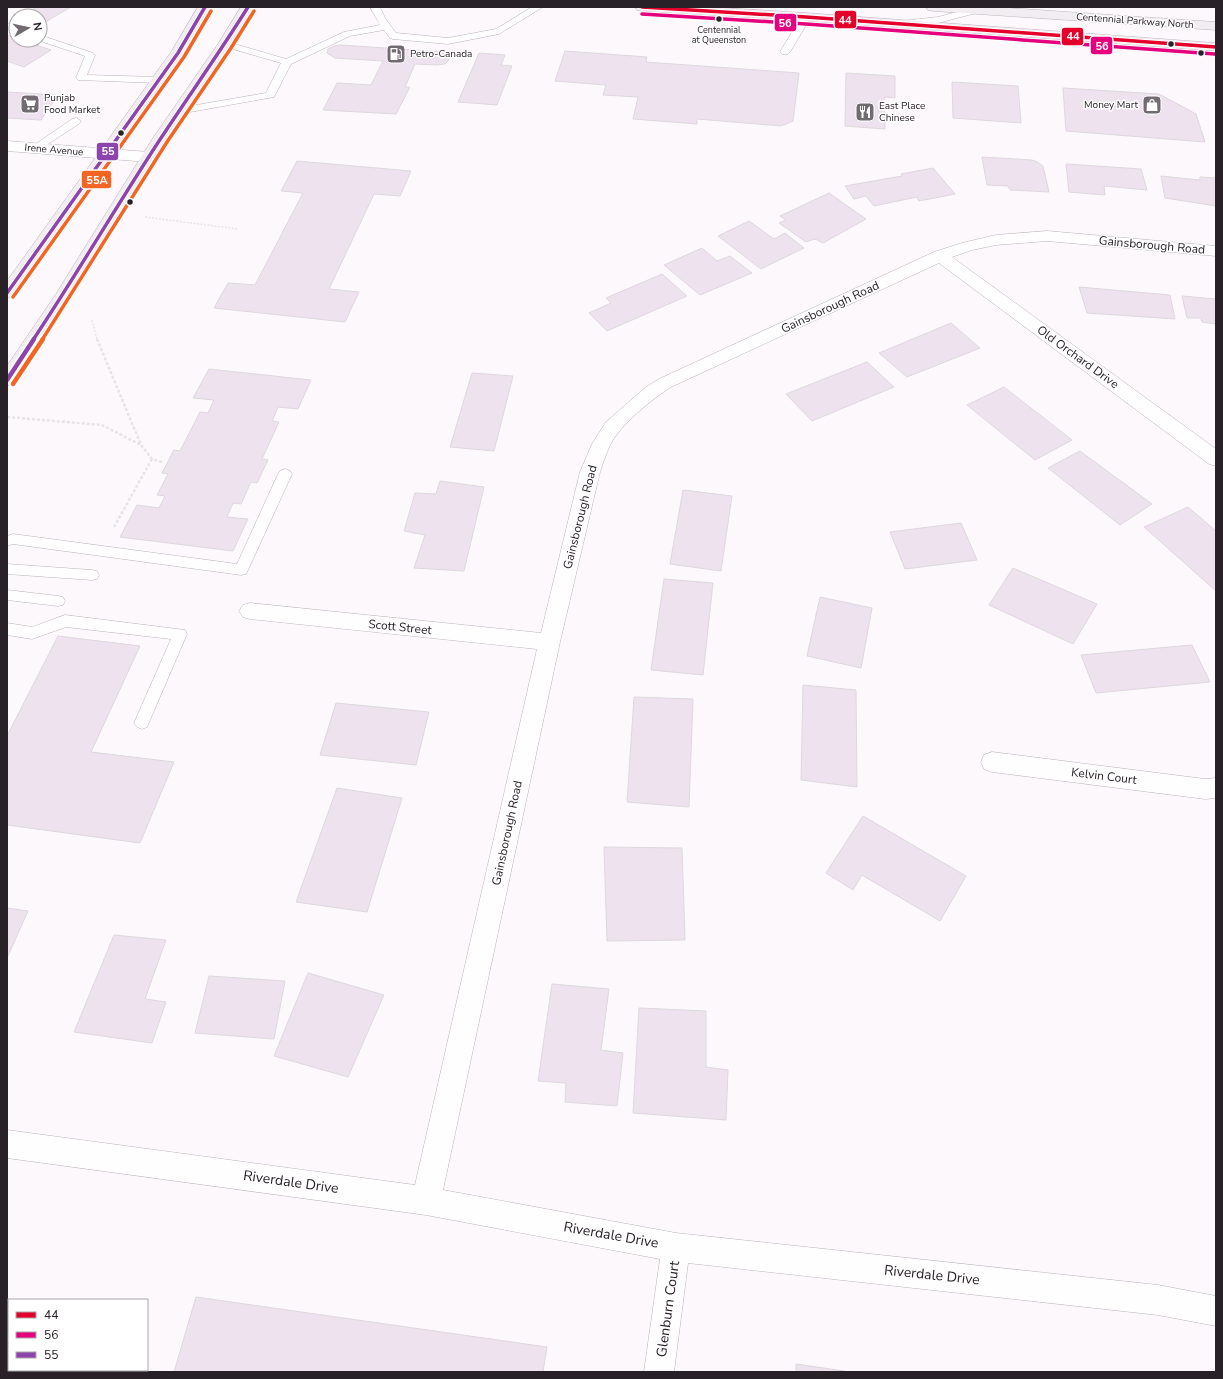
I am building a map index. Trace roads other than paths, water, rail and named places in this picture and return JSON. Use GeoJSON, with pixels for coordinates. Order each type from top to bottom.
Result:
{"type":"FeatureCollection","features":[{"type":"Feature","properties":{"kind":"main road"},"geometry":{"type":"LineString","coordinates":[[7,293],[178,52],[205,7]]}},
{"type":"Feature","properties":{"kind":"main road"},"geometry":{"type":"LineString","coordinates":[[7,380],[60,300],[149,157],[226,44],[248,7]]}},
{"type":"Feature","properties":{"kind":"main road","name":"Centennial Parkway North"},"geometry":{"type":"LineString","coordinates":[[642,7],[806,17],[1216,47]]}},
{"type":"Feature","properties":{"kind":"main road","name":"Centennial Parkway North"},"geometry":{"type":"LineString","coordinates":[[933,7],[1216,26]]}},
{"type":"Feature","properties":{"kind":"street","name":"Irene Avenue"},"geometry":{"type":"LineString","coordinates":[[7,146],[149,157]]}},
{"type":"Feature","properties":{"kind":"street","name":"Gainsborough Road"},"geometry":{"type":"LineString","coordinates":[[426,1200],[549,642],[590,472],[601,444],[612,426],[652,391],[665,383],[940,256],[968,246],[996,240],[1047,236],[1216,251]]}},
{"type":"Feature","properties":{"kind":"street","name":"Old Orchard Drive"},"geometry":{"type":"LineString","coordinates":[[940,256],[1216,458]]}},
{"type":"Feature","properties":{"kind":"street","name":"Scott Street"},"geometry":{"type":"LineString","coordinates":[[250,611],[549,642]]}},
{"type":"Feature","properties":{"kind":"street","name":"Kelvin Court"},"geometry":{"type":"LineString","coordinates":[[992,762],[1205,789],[1216,788]]}},
{"type":"Feature","properties":{"kind":"street","name":"Riverdale Drive"},"geometry":{"type":"LineString","coordinates":[[7,1144],[426,1200],[676,1247],[1158,1300],[1216,1311]]}},
{"type":"Feature","properties":{"kind":"street","name":"Glenburn Court"},"geometry":{"type":"LineString","coordinates":[[659,1372],[676,1247]]}},
{"type":"Feature","properties":{"kind":"lane"},"geometry":{"type":"LineString","coordinates":[[375,7],[380,18],[393,36],[448,41],[499,31],[538,7]]}},
{"type":"Feature","properties":{"kind":"lane"},"geometry":{"type":"LineString","coordinates":[[896,24],[938,20],[977,9]]}},
{"type":"Feature","properties":{"kind":"lane"},"geometry":{"type":"LineString","coordinates":[[785,52],[806,17]]}},
{"type":"Feature","properties":{"kind":"lane"},"geometry":{"type":"LineString","coordinates":[[179,111],[270,95],[288,62],[348,34],[386,27]]}},
{"type":"Feature","properties":{"kind":"lane"},"geometry":{"type":"LineString","coordinates":[[48,41],[90,55],[81,78],[158,80]]}},
{"type":"Feature","properties":{"kind":"lane"},"geometry":{"type":"LineString","coordinates":[[226,44],[288,62]]}},
{"type":"Feature","properties":{"kind":"lane"},"geometry":{"type":"LineString","coordinates":[[35,148],[76,121]]}},
{"type":"Feature","properties":{"kind":"lane"},"geometry":{"type":"LineString","coordinates":[[7,541],[13,539],[241,570],[285,474]]}},
{"type":"Feature","properties":{"kind":"lane"},"geometry":{"type":"LineString","coordinates":[[7,569],[92,575]]}},
{"type":"Feature","properties":{"kind":"lane"},"geometry":{"type":"LineString","coordinates":[[7,595],[58,601]]}},
{"type":"Feature","properties":{"kind":"lane"},"geometry":{"type":"LineString","coordinates":[[7,629],[32,633],[65,621],[180,634],[142,723]]}},
{"type":"Feature","properties":{"kind":"place","name":"Centennial at Queenston"},"geometry":{"type":"Point","coordinates":[719,19]}},
{"type":"Feature","properties":{"kind":"place","name":"Petro-Canada"},"geometry":{"type":"Point","coordinates":[396,54]}},
{"type":"Feature","properties":{"kind":"place","name":"Punjab Food Market"},"geometry":{"type":"Point","coordinates":[30,104]}},
{"type":"Feature","properties":{"kind":"place","name":"Money Mart"},"geometry":{"type":"Point","coordinates":[1152,105]}},
{"type":"Feature","properties":{"kind":"place","name":"East Place Chinese"},"geometry":{"type":"Point","coordinates":[865,112]}}]}
